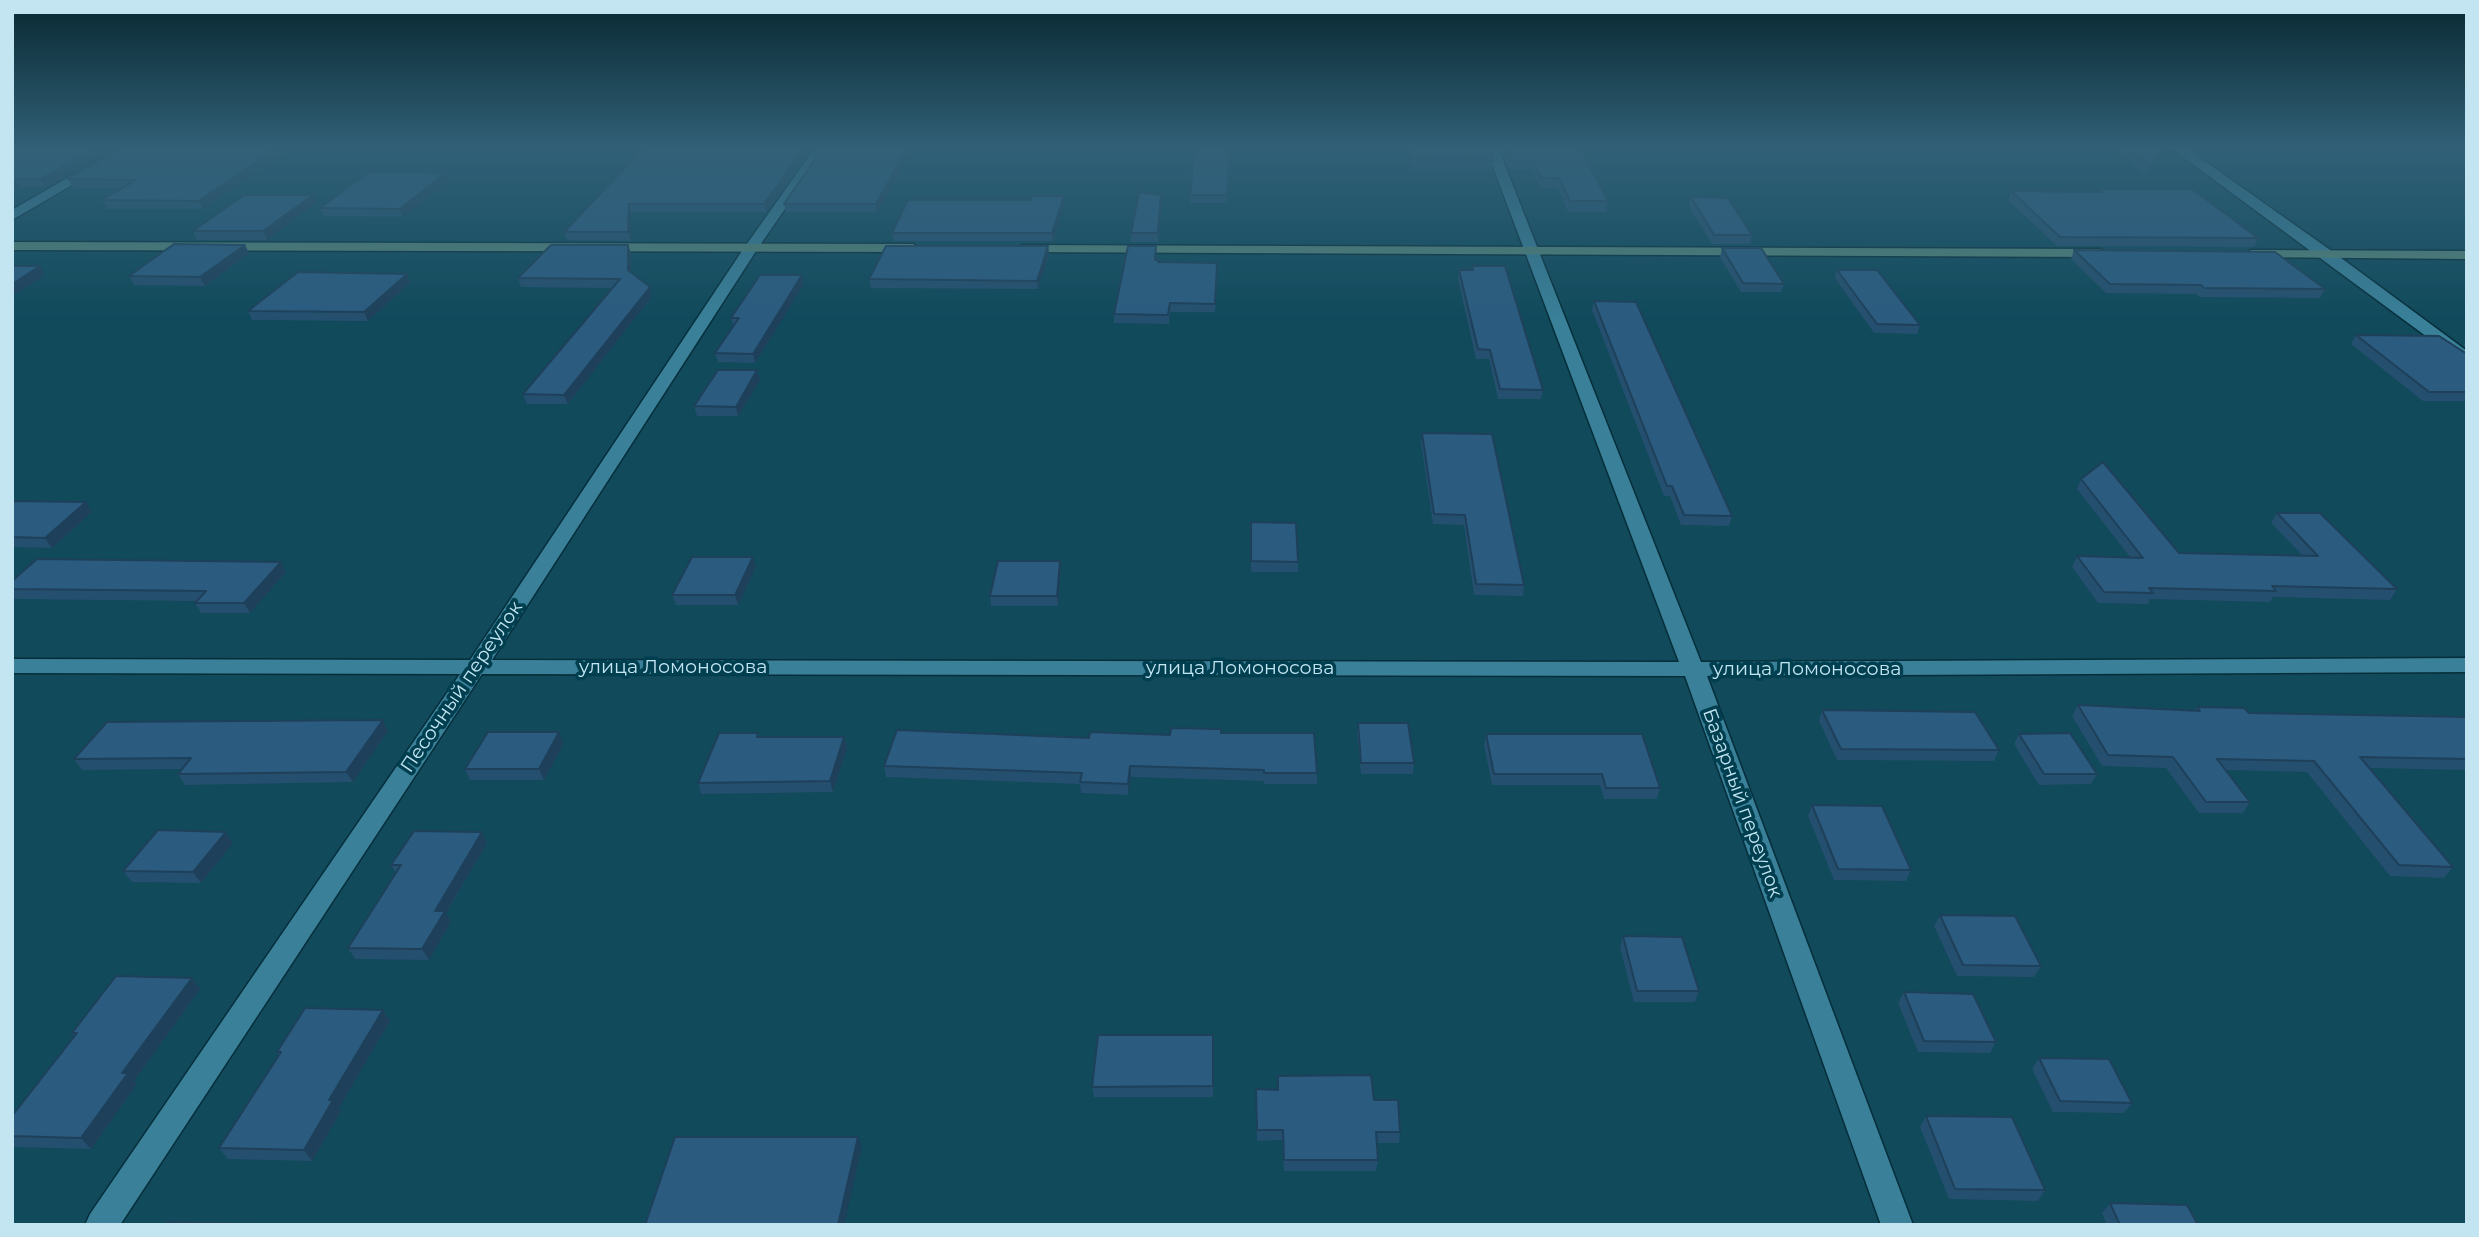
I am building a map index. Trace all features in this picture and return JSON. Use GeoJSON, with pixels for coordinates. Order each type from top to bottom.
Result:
{"type":"FeatureCollection","features":[{"type":"Feature","properties":{"kind":"main road"},"geometry":{"type":"LineString","coordinates":[[12,246],[932,248]]}},
{"type":"Feature","properties":{"kind":"main road"},"geometry":{"type":"LineString","coordinates":[[1002,248],[2118,253]]}},
{"type":"Feature","properties":{"kind":"main road"},"geometry":{"type":"LineString","coordinates":[[2230,254],[2467,255]]}},
{"type":"Feature","properties":{"kind":"street"},"geometry":{"type":"LineString","coordinates":[[12,216],[30,206]]}},
{"type":"Feature","properties":{"kind":"street","name":"Песочный переулок"},"geometry":{"type":"LineString","coordinates":[[101,1225],[476,667],[781,206]]}},
{"type":"Feature","properties":{"kind":"street","name":"Базарный переулок"},"geometry":{"type":"LineString","coordinates":[[1514,206],[1693,669],[1897,1225]]}},
{"type":"Feature","properties":{"kind":"street"},"geometry":{"type":"LineString","coordinates":[[2258,206],[2467,359]]}},
{"type":"Feature","properties":{"kind":"street","name":"улица Ломоносова"},"geometry":{"type":"LineString","coordinates":[[12,666],[1693,669],[2467,666]]}},
{"type":"Feature","properties":{"kind":"building"},"geometry":{"type":"Polygon","coordinates":[[[229,206],[298,206],[263,231],[193,231],[229,206]]]}},
{"type":"Feature","properties":{"kind":"building"},"geometry":{"type":"Polygon","coordinates":[[[323,206],[404,206],[400,209],[320,208],[323,206]]]}},
{"type":"Feature","properties":{"kind":"building"},"geometry":{"type":"Polygon","coordinates":[[[589,206],[629,206],[628,232],[564,232],[589,206]]]}},
{"type":"Feature","properties":{"kind":"building"},"geometry":{"type":"Polygon","coordinates":[[[905,206],[1061,206],[1052,233],[892,233],[905,206]]]}},
{"type":"Feature","properties":{"kind":"building"},"geometry":{"type":"Polygon","coordinates":[[[1136,206],[1160,206],[1158,233],[1131,233],[1136,206]]]}},
{"type":"Feature","properties":{"kind":"building"},"geometry":{"type":"Polygon","coordinates":[[[1696,206],[1733,206],[1752,235],[1714,235],[1696,206]]]}},
{"type":"Feature","properties":{"kind":"building"},"geometry":{"type":"Polygon","coordinates":[[[2027,206],[2215,206],[2258,238],[2060,237],[2027,206]]]}},
{"type":"Feature","properties":{"kind":"building"},"geometry":{"type":"Polygon","coordinates":[[[174,244],[245,245],[200,277],[129,276],[174,244]]]}},
{"type":"Feature","properties":{"kind":"building"},"geometry":{"type":"Polygon","coordinates":[[[551,245],[628,245],[628,270],[650,287],[564,395],[523,394],[620,279],[518,278],[551,245]]]}},
{"type":"Feature","properties":{"kind":"building"},"geometry":{"type":"Polygon","coordinates":[[[886,246],[1048,246],[1037,281],[869,279],[886,246]]]}},
{"type":"Feature","properties":{"kind":"building"},"geometry":{"type":"Polygon","coordinates":[[[1128,246],[1156,246],[1155,260],[1159,260],[1158,262],[1217,263],[1215,304],[1170,303],[1168,315],[1114,314],[1128,246]]]}},
{"type":"Feature","properties":{"kind":"building"},"geometry":{"type":"Polygon","coordinates":[[[1722,248],[1761,248],[1784,284],[1743,283],[1722,248]]]}},
{"type":"Feature","properties":{"kind":"building"},"geometry":{"type":"Polygon","coordinates":[[[2074,250],[2275,252],[2325,289],[2110,284],[2074,250]]]}},
{"type":"Feature","properties":{"kind":"building"},"geometry":{"type":"Polygon","coordinates":[[[12,266],[40,266],[12,284],[12,266]]]}},
{"type":"Feature","properties":{"kind":"building"},"geometry":{"type":"Polygon","coordinates":[[[1472,266],[1505,266],[1543,390],[1500,389],[1490,350],[1478,349],[1459,270],[1473,270],[1472,266]]]}},
{"type":"Feature","properties":{"kind":"building"},"geometry":{"type":"Polygon","coordinates":[[[1837,270],[1877,270],[1920,325],[1877,324],[1837,270]]]}},
{"type":"Feature","properties":{"kind":"building"},"geometry":{"type":"Polygon","coordinates":[[[298,272],[407,274],[364,312],[248,311],[298,272]]]}},
{"type":"Feature","properties":{"kind":"building"},"geometry":{"type":"Polygon","coordinates":[[[760,275],[802,275],[753,354],[715,353],[739,318],[731,318],[760,275]]]}},
{"type":"Feature","properties":{"kind":"building"},"geometry":{"type":"Polygon","coordinates":[[[1594,301],[1636,302],[1732,516],[1684,515],[1672,486],[1667,486],[1594,301]]]}},
{"type":"Feature","properties":{"kind":"building"},"geometry":{"type":"Polygon","coordinates":[[[2356,335],[2439,336],[2467,354],[2467,392],[2429,392],[2356,335]]]}},
{"type":"Feature","properties":{"kind":"building"},"geometry":{"type":"Polygon","coordinates":[[[718,370],[757,370],[736,407],[694,406],[718,370]]]}},
{"type":"Feature","properties":{"kind":"building"},"geometry":{"type":"Polygon","coordinates":[[[1422,433],[1492,434],[1524,585],[1476,584],[1465,515],[1434,514],[1422,433]]]}},
{"type":"Feature","properties":{"kind":"building"},"geometry":{"type":"Polygon","coordinates":[[[2103,462],[2179,553],[2318,556],[2277,513],[2320,513],[2397,589],[2272,586],[2276,591],[2149,588],[2153,593],[2104,592],[2077,556],[2143,558],[2081,479],[2103,462]]]}},
{"type":"Feature","properties":{"kind":"building"},"geometry":{"type":"Polygon","coordinates":[[[12,501],[86,502],[45,538],[12,537],[12,501]]]}},
{"type":"Feature","properties":{"kind":"building"},"geometry":{"type":"Polygon","coordinates":[[[1251,522],[1296,523],[1298,562],[1251,561],[1251,522]]]}},
{"type":"Feature","properties":{"kind":"building"},"geometry":{"type":"Polygon","coordinates":[[[692,557],[753,557],[735,595],[672,595],[692,557]]]}},
{"type":"Feature","properties":{"kind":"building"},"geometry":{"type":"Polygon","coordinates":[[[37,559],[281,562],[244,603],[195,603],[206,591],[12,589],[12,581],[37,559]]]}},
{"type":"Feature","properties":{"kind":"building"},"geometry":{"type":"Polygon","coordinates":[[[998,561],[1060,561],[1057,596],[990,596],[998,561]]]}},
{"type":"Feature","properties":{"kind":"building"},"geometry":{"type":"Polygon","coordinates":[[[2078,705],[2200,711],[2197,707],[2244,708],[2249,713],[2467,717],[2467,759],[2360,757],[2453,867],[2399,865],[2314,761],[2217,759],[2250,802],[2206,802],[2173,757],[2108,755],[2078,705]]]}},
{"type":"Feature","properties":{"kind":"building"},"geometry":{"type":"Polygon","coordinates":[[[1822,710],[1975,712],[1999,750],[1841,749],[1822,710]]]}},
{"type":"Feature","properties":{"kind":"building"},"geometry":{"type":"Polygon","coordinates":[[[383,720],[346,772],[178,774],[191,758],[74,759],[107,722],[383,720]]]}},
{"type":"Feature","properties":{"kind":"building"},"geometry":{"type":"Polygon","coordinates":[[[1358,723],[1408,723],[1414,763],[1361,763],[1358,723]]]}},
{"type":"Feature","properties":{"kind":"building"},"geometry":{"type":"Polygon","coordinates":[[[1171,728],[1221,729],[1221,733],[1314,733],[1317,773],[1130,766],[1128,784],[1080,782],[1082,773],[884,766],[897,730],[1089,738],[1090,732],[1170,735],[1171,728]]]}},
{"type":"Feature","properties":{"kind":"building"},"geometry":{"type":"Polygon","coordinates":[[[488,732],[559,732],[539,769],[465,769],[488,732]]]}},
{"type":"Feature","properties":{"kind":"building"},"geometry":{"type":"Polygon","coordinates":[[[719,733],[758,733],[757,737],[844,737],[830,781],[698,783],[719,733]]]}},
{"type":"Feature","properties":{"kind":"building"},"geometry":{"type":"Polygon","coordinates":[[[2070,733],[2097,774],[2044,774],[2019,734],[2070,733]]]}},
{"type":"Feature","properties":{"kind":"building"},"geometry":{"type":"Polygon","coordinates":[[[1486,734],[1642,734],[1660,788],[1606,788],[1602,774],[1494,774],[1486,734]]]}},
{"type":"Feature","properties":{"kind":"building"},"geometry":{"type":"Polygon","coordinates":[[[1812,805],[1882,806],[1911,870],[1838,869],[1812,805]]]}},
{"type":"Feature","properties":{"kind":"building"},"geometry":{"type":"Polygon","coordinates":[[[158,830],[226,832],[193,872],[123,871],[158,830]]]}},
{"type":"Feature","properties":{"kind":"building"},"geometry":{"type":"Polygon","coordinates":[[[414,831],[482,832],[435,911],[445,911],[422,949],[348,948],[401,865],[391,865],[414,831]]]}},
{"type":"Feature","properties":{"kind":"building"},"geometry":{"type":"Polygon","coordinates":[[[1940,915],[2015,916],[2041,966],[1963,965],[1940,915]]]}},
{"type":"Feature","properties":{"kind":"building"},"geometry":{"type":"Polygon","coordinates":[[[1623,936],[1682,937],[1699,991],[1637,991],[1623,936]]]}},
{"type":"Feature","properties":{"kind":"building"},"geometry":{"type":"Polygon","coordinates":[[[116,976],[192,978],[122,1073],[128,1073],[81,1138],[12,1136],[12,1116],[77,1033],[72,1033],[116,976]]]}},
{"type":"Feature","properties":{"kind":"building"},"geometry":{"type":"Polygon","coordinates":[[[1904,992],[1973,994],[1996,1042],[1924,1041],[1904,992]]]}},
{"type":"Feature","properties":{"kind":"building"},"geometry":{"type":"Polygon","coordinates":[[[305,1008],[383,1010],[329,1100],[333,1100],[304,1150],[219,1148],[281,1052],[277,1052],[305,1008]]]}},
{"type":"Feature","properties":{"kind":"building"},"geometry":{"type":"Polygon","coordinates":[[[1098,1035],[1213,1035],[1213,1086],[1092,1087],[1098,1035]]]}},
{"type":"Feature","properties":{"kind":"building"},"geometry":{"type":"Polygon","coordinates":[[[2039,1058],[2109,1059],[2132,1103],[2060,1101],[2039,1058]]]}},
{"type":"Feature","properties":{"kind":"building"},"geometry":{"type":"Polygon","coordinates":[[[1371,1075],[1374,1100],[1398,1100],[1400,1132],[1376,1132],[1378,1160],[1284,1160],[1283,1130],[1257,1130],[1256,1089],[1278,1090],[1278,1076],[1371,1075]]]}},
{"type":"Feature","properties":{"kind":"building"},"geometry":{"type":"Polygon","coordinates":[[[1926,1116],[2012,1117],[2045,1190],[1955,1189],[1926,1116]]]}},
{"type":"Feature","properties":{"kind":"building"},"geometry":{"type":"Polygon","coordinates":[[[675,1137],[858,1137],[838,1225],[645,1225],[675,1137]]]}},
{"type":"Feature","properties":{"kind":"building"},"geometry":{"type":"Polygon","coordinates":[[[2110,1203],[2187,1205],[2198,1225],[2120,1225],[2110,1203]]]}},
{"type":"Feature","properties":{"kind":"building"},"geometry":{"type":"Polygon","coordinates":[[[167,1222],[255,1224],[165,1225],[167,1222]]]}}]}
